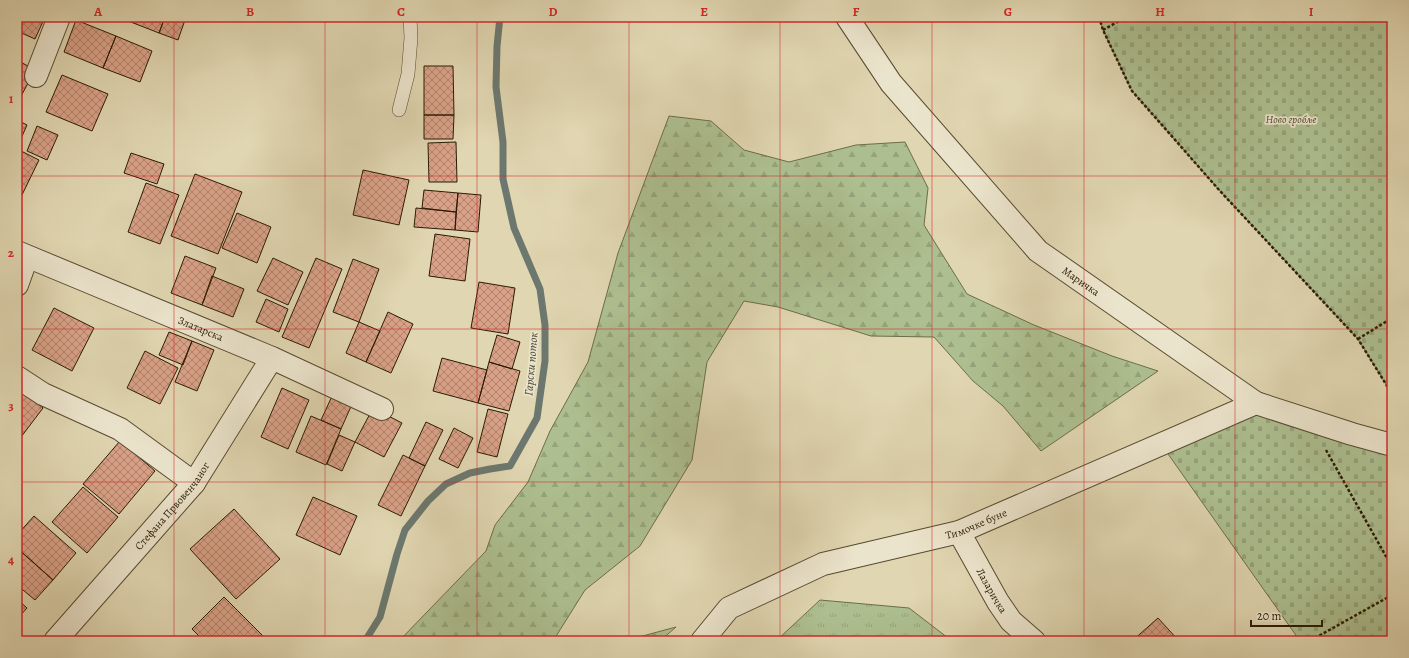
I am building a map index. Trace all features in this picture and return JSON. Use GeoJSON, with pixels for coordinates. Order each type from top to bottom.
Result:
{"type":"FeatureCollection","features":[{"type":"Feature","properties":{"kind":"street"},"geometry":{"type":"LineString","coordinates":[[36,76],[59,17]]}},
{"type":"Feature","properties":{"kind":"street","name":"Маричка"},"geometry":{"type":"LineString","coordinates":[[847,17],[891,83],[1038,251],[1256,403],[1352,434],[1392,445]]}},
{"type":"Feature","properties":{"kind":"street"},"geometry":{"type":"LineString","coordinates":[[17,285],[22,255]]}},
{"type":"Feature","properties":{"kind":"street","name":"Златарска"},"geometry":{"type":"LineString","coordinates":[[22,255],[272,358],[382,409]]}},
{"type":"Feature","properties":{"kind":"street","name":"Стефана Првовенчаног"},"geometry":{"type":"LineString","coordinates":[[55,641],[194,483],[272,358]]}},
{"type":"Feature","properties":{"kind":"street"},"geometry":{"type":"LineString","coordinates":[[17,378],[43,394],[120,429],[194,483]]}},
{"type":"Feature","properties":{"kind":"street","name":"Тимочке буне"},"geometry":{"type":"LineString","coordinates":[[702,641],[729,608],[824,564],[959,532],[1256,403]]}},
{"type":"Feature","properties":{"kind":"street","name":"Лазаричка"},"geometry":{"type":"LineString","coordinates":[[959,532],[998,602],[1011,621],[1034,641]]}},
{"type":"Feature","properties":{"kind":"lane"},"geometry":{"type":"LineString","coordinates":[[399,110],[408,74],[411,38],[410,17]]}},
{"type":"Feature","properties":{"kind":"path"},"geometry":{"type":"LineString","coordinates":[[1099,17],[1103,30],[1132,91],[1220,191],[1358,339],[1392,394]]}},
{"type":"Feature","properties":{"kind":"path"},"geometry":{"type":"LineString","coordinates":[[1103,30],[1126,17]]}},
{"type":"Feature","properties":{"kind":"path"},"geometry":{"type":"LineString","coordinates":[[1386,17],[1392,28]]}},
{"type":"Feature","properties":{"kind":"path"},"geometry":{"type":"LineString","coordinates":[[1358,339],[1392,318]]}},
{"type":"Feature","properties":{"kind":"path"},"geometry":{"type":"LineString","coordinates":[[1309,420],[1392,567]]}},
{"type":"Feature","properties":{"kind":"path"},"geometry":{"type":"LineString","coordinates":[[1314,638],[1392,595]]}},
{"type":"Feature","properties":{"kind":"green space","name":"Ново гробље"},"geometry":{"type":"Polygon","coordinates":[[[1099,17],[1392,17],[1392,394],[1358,339],[1220,191],[1132,91],[1103,30],[1099,17]]]}},
{"type":"Feature","properties":{"kind":"green space"},"geometry":{"type":"Polygon","coordinates":[[[669,116],[711,121],[744,150],[789,162],[856,145],[905,142],[928,188],[924,225],[967,294],[1034,325],[1112,356],[1158,371],[1041,451],[1003,406],[973,381],[934,337],[871,336],[778,307],[744,301],[707,362],[692,460],[640,546],[585,590],[553,641],[399,641],[486,551],[495,525],[528,482],[550,431],[588,362],[618,253],[669,116]]]}},
{"type":"Feature","properties":{"kind":"green space"},"geometry":{"type":"Polygon","coordinates":[[[1256,403],[1392,445],[1392,641],[1300,641],[1161,444],[1256,403]]]}},
{"type":"Feature","properties":{"kind":"green space"},"geometry":{"type":"Polygon","coordinates":[[[820,600],[909,608],[952,641],[776,641],[820,600]]]}},
{"type":"Feature","properties":{"kind":"green space"},"geometry":{"type":"Polygon","coordinates":[[[676,627],[660,641],[624,641],[676,627]]]}},
{"type":"Feature","properties":{"kind":"building"},"geometry":{"type":"Polygon","coordinates":[[[17,17],[45,17],[35,39],[17,31],[17,17]]]}},
{"type":"Feature","properties":{"kind":"building"},"geometry":{"type":"Polygon","coordinates":[[[118,17],[165,17],[159,33],[118,17]]]}},
{"type":"Feature","properties":{"kind":"building"},"geometry":{"type":"Polygon","coordinates":[[[165,17],[186,17],[178,40],[159,33],[165,17]]]}},
{"type":"Feature","properties":{"kind":"building"},"geometry":{"type":"Polygon","coordinates":[[[76,20],[116,36],[103,68],[64,52],[76,20]]]}},
{"type":"Feature","properties":{"kind":"building"},"geometry":{"type":"Polygon","coordinates":[[[116,36],[152,51],[140,82],[103,68],[116,36]]]}},
{"type":"Feature","properties":{"kind":"building"},"geometry":{"type":"Polygon","coordinates":[[[17,60],[35,70],[19,100],[17,99],[17,60]]]}},
{"type":"Feature","properties":{"kind":"building"},"geometry":{"type":"Polygon","coordinates":[[[424,66],[453,66],[454,115],[424,115],[424,66]]]}},
{"type":"Feature","properties":{"kind":"building"},"geometry":{"type":"Polygon","coordinates":[[[62,75],[108,94],[92,131],[46,112],[62,75]]]}},
{"type":"Feature","properties":{"kind":"building"},"geometry":{"type":"Polygon","coordinates":[[[424,115],[454,115],[453,139],[424,139],[424,115]]]}},
{"type":"Feature","properties":{"kind":"building"},"geometry":{"type":"Polygon","coordinates":[[[17,120],[27,125],[19,143],[17,142],[17,120]]]}},
{"type":"Feature","properties":{"kind":"building"},"geometry":{"type":"Polygon","coordinates":[[[37,126],[58,135],[47,160],[27,151],[37,126]]]}},
{"type":"Feature","properties":{"kind":"building"},"geometry":{"type":"Polygon","coordinates":[[[456,142],[457,182],[429,182],[428,143],[456,142]]]}},
{"type":"Feature","properties":{"kind":"building"},"geometry":{"type":"Polygon","coordinates":[[[17,149],[39,160],[20,199],[17,198],[17,149]]]}},
{"type":"Feature","properties":{"kind":"building"},"geometry":{"type":"Polygon","coordinates":[[[131,153],[164,164],[157,184],[124,173],[131,153]]]}},
{"type":"Feature","properties":{"kind":"building"},"geometry":{"type":"Polygon","coordinates":[[[363,170],[409,180],[399,225],[353,215],[363,170]]]}},
{"type":"Feature","properties":{"kind":"building"},"geometry":{"type":"Polygon","coordinates":[[[195,174],[242,192],[218,254],[171,236],[195,174]]]}},
{"type":"Feature","properties":{"kind":"building"},"geometry":{"type":"Polygon","coordinates":[[[146,183],[179,195],[160,244],[128,232],[146,183]]]}},
{"type":"Feature","properties":{"kind":"building"},"geometry":{"type":"Polygon","coordinates":[[[424,190],[458,193],[456,212],[422,208],[424,190]]]}},
{"type":"Feature","properties":{"kind":"building"},"geometry":{"type":"Polygon","coordinates":[[[458,193],[481,195],[478,232],[455,230],[458,193]]]}},
{"type":"Feature","properties":{"kind":"building"},"geometry":{"type":"Polygon","coordinates":[[[416,208],[456,212],[455,230],[414,227],[416,208]]]}},
{"type":"Feature","properties":{"kind":"building"},"geometry":{"type":"Polygon","coordinates":[[[237,213],[271,227],[257,263],[222,248],[237,213]]]}},
{"type":"Feature","properties":{"kind":"building"},"geometry":{"type":"Polygon","coordinates":[[[435,234],[470,239],[465,281],[429,276],[435,234]]]}},
{"type":"Feature","properties":{"kind":"building"},"geometry":{"type":"Polygon","coordinates":[[[185,256],[216,268],[202,305],[171,293],[185,256]]]}},
{"type":"Feature","properties":{"kind":"building"},"geometry":{"type":"Polygon","coordinates":[[[273,258],[303,272],[288,305],[257,291],[273,258]]]}},
{"type":"Feature","properties":{"kind":"building"},"geometry":{"type":"Polygon","coordinates":[[[316,258],[342,269],[309,348],[282,337],[316,258]]]}},
{"type":"Feature","properties":{"kind":"building"},"geometry":{"type":"Polygon","coordinates":[[[353,259],[379,269],[359,322],[333,312],[353,259]]]}},
{"type":"Feature","properties":{"kind":"building"},"geometry":{"type":"Polygon","coordinates":[[[212,276],[244,289],[233,317],[202,305],[212,276]]]}},
{"type":"Feature","properties":{"kind":"building"},"geometry":{"type":"Polygon","coordinates":[[[479,282],[515,288],[508,334],[471,328],[479,282]]]}},
{"type":"Feature","properties":{"kind":"building"},"geometry":{"type":"Polygon","coordinates":[[[266,299],[288,309],[279,332],[256,322],[266,299]]]}},
{"type":"Feature","properties":{"kind":"building"},"geometry":{"type":"Polygon","coordinates":[[[54,308],[94,328],[72,371],[32,350],[54,308]]]}},
{"type":"Feature","properties":{"kind":"building"},"geometry":{"type":"Polygon","coordinates":[[[388,312],[413,324],[391,373],[366,362],[388,312]]]}},
{"type":"Feature","properties":{"kind":"building"},"geometry":{"type":"Polygon","coordinates":[[[359,322],[380,331],[366,362],[346,353],[359,322]]]}},
{"type":"Feature","properties":{"kind":"building"},"geometry":{"type":"Polygon","coordinates":[[[169,332],[192,341],[183,365],[159,355],[169,332]]]}},
{"type":"Feature","properties":{"kind":"building"},"geometry":{"type":"Polygon","coordinates":[[[497,335],[520,342],[512,369],[489,362],[497,335]]]}},
{"type":"Feature","properties":{"kind":"building"},"geometry":{"type":"Polygon","coordinates":[[[192,341],[214,350],[197,391],[175,382],[192,341]]]}},
{"type":"Feature","properties":{"kind":"building"},"geometry":{"type":"Polygon","coordinates":[[[145,351],[178,368],[160,404],[127,388],[145,351]]]}},
{"type":"Feature","properties":{"kind":"building"},"geometry":{"type":"Polygon","coordinates":[[[442,358],[487,370],[478,403],[433,391],[442,358]]]}},
{"type":"Feature","properties":{"kind":"building"},"geometry":{"type":"Polygon","coordinates":[[[489,362],[520,371],[509,411],[478,403],[489,362]]]}},
{"type":"Feature","properties":{"kind":"building"},"geometry":{"type":"Polygon","coordinates":[[[17,387],[43,408],[18,441],[17,440],[17,387]]]}},
{"type":"Feature","properties":{"kind":"building"},"geometry":{"type":"Polygon","coordinates":[[[282,388],[309,400],[288,449],[261,437],[282,388]]]}},
{"type":"Feature","properties":{"kind":"building"},"geometry":{"type":"Polygon","coordinates":[[[333,394],[353,402],[341,429],[321,420],[333,394]]]}},
{"type":"Feature","properties":{"kind":"building"},"geometry":{"type":"Polygon","coordinates":[[[373,408],[402,423],[384,457],[355,442],[373,408]]]}},
{"type":"Feature","properties":{"kind":"building"},"geometry":{"type":"Polygon","coordinates":[[[488,409],[508,414],[497,457],[477,452],[488,409]]]}},
{"type":"Feature","properties":{"kind":"building"},"geometry":{"type":"Polygon","coordinates":[[[311,416],[341,429],[326,465],[296,452],[311,416]]]}},
{"type":"Feature","properties":{"kind":"building"},"geometry":{"type":"Polygon","coordinates":[[[426,422],[443,430],[425,466],[409,458],[426,422]]]}},
{"type":"Feature","properties":{"kind":"building"},"geometry":{"type":"Polygon","coordinates":[[[454,428],[473,438],[458,468],[439,459],[454,428]]]}},
{"type":"Feature","properties":{"kind":"building"},"geometry":{"type":"Polygon","coordinates":[[[339,435],[355,442],[342,471],[327,464],[339,435]]]}},
{"type":"Feature","properties":{"kind":"building"},"geometry":{"type":"Polygon","coordinates":[[[120,441],[155,471],[119,514],[83,484],[120,441]]]}},
{"type":"Feature","properties":{"kind":"building"},"geometry":{"type":"Polygon","coordinates":[[[403,455],[425,466],[401,516],[378,505],[403,455]]]}},
{"type":"Feature","properties":{"kind":"building"},"geometry":{"type":"Polygon","coordinates":[[[83,487],[118,517],[87,553],[52,522],[83,487]]]}},
{"type":"Feature","properties":{"kind":"building"},"geometry":{"type":"Polygon","coordinates":[[[313,497],[357,516],[340,555],[296,535],[313,497]]]}},
{"type":"Feature","properties":{"kind":"building"},"geometry":{"type":"Polygon","coordinates":[[[234,509],[280,559],[236,599],[190,549],[234,509]]]}},
{"type":"Feature","properties":{"kind":"building"},"geometry":{"type":"Polygon","coordinates":[[[34,516],[76,553],[53,580],[17,548],[17,535],[34,516]]]}},
{"type":"Feature","properties":{"kind":"building"},"geometry":{"type":"Polygon","coordinates":[[[17,548],[53,580],[35,600],[17,585],[17,548]]]}},
{"type":"Feature","properties":{"kind":"building"},"geometry":{"type":"Polygon","coordinates":[[[224,597],[268,641],[204,641],[192,629],[224,597]]]}},
{"type":"Feature","properties":{"kind":"building"},"geometry":{"type":"Polygon","coordinates":[[[17,599],[27,608],[17,619],[17,599]]]}},
{"type":"Feature","properties":{"kind":"building"},"geometry":{"type":"Polygon","coordinates":[[[1158,618],[1179,641],[1132,641],[1158,618]]]}},
{"type":"Feature","properties":{"kind":"waterway","name":"Гарски поток"},"geometry":{"type":"LineString","coordinates":[[365,641],[380,617],[405,530],[428,501],[446,484],[470,473],[510,466],[537,418],[545,361],[545,325],[540,289],[514,228],[503,179],[503,142],[496,87],[497,46],[500,17]]}}]}
